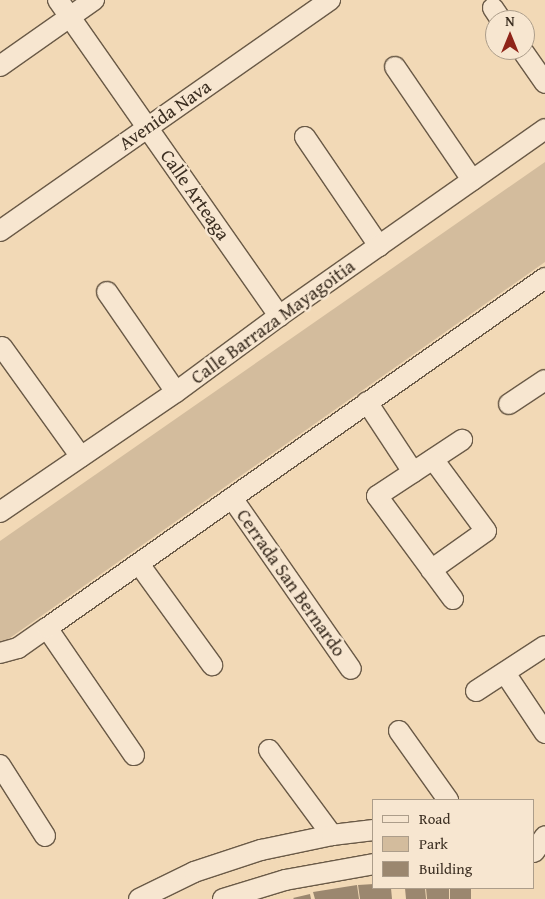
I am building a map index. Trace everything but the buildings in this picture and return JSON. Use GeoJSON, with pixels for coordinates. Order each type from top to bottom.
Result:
{"type":"FeatureCollection","features":[{"type":"Feature","properties":{"kind":"street","name":"Calle Arteaga"},"geometry":{"type":"LineString","coordinates":[[58,0],[279,316]]}},
{"type":"Feature","properties":{"kind":"street"},"geometry":{"type":"LineString","coordinates":[[0,66],[94,0]]}},
{"type":"Feature","properties":{"kind":"street","name":"Avenida Nava"},"geometry":{"type":"LineString","coordinates":[[0,231],[330,0]]}},
{"type":"Feature","properties":{"kind":"street"},"geometry":{"type":"LineString","coordinates":[[529,60],[545,83]]}},
{"type":"Feature","properties":{"kind":"street"},"geometry":{"type":"LineString","coordinates":[[396,67],[472,180]]}},
{"type":"Feature","properties":{"kind":"street","name":"Calle Barraza Mayagoitia"},"geometry":{"type":"LineString","coordinates":[[0,512],[176,392],[279,316],[545,129]]}},
{"type":"Feature","properties":{"kind":"street"},"geometry":{"type":"LineString","coordinates":[[305,137],[379,246]]}},
{"type":"Feature","properties":{"kind":"street"},"geometry":{"type":"LineString","coordinates":[[0,653],[18,648],[545,278]]}},
{"type":"Feature","properties":{"kind":"street"},"geometry":{"type":"LineString","coordinates":[[107,292],[176,392]]}},
{"type":"Feature","properties":{"kind":"street"},"geometry":{"type":"LineString","coordinates":[[2,347],[81,458]]}},
{"type":"Feature","properties":{"kind":"street"},"geometry":{"type":"LineString","coordinates":[[509,404],[542,388]]}},
{"type":"Feature","properties":{"kind":"street"},"geometry":{"type":"LineString","coordinates":[[367,402],[414,472]]}},
{"type":"Feature","properties":{"kind":"street"},"geometry":{"type":"LineString","coordinates":[[453,599],[377,496],[462,440]]}},
{"type":"Feature","properties":{"kind":"street"},"geometry":{"type":"LineString","coordinates":[[431,570],[486,531],[433,460]]}},
{"type":"Feature","properties":{"kind":"street","name":"Cerrada San Bernardo"},"geometry":{"type":"LineString","coordinates":[[232,498],[351,669]]}},
{"type":"Feature","properties":{"kind":"street"},"geometry":{"type":"LineString","coordinates":[[139,564],[212,665]]}},
{"type":"Feature","properties":{"kind":"street"},"geometry":{"type":"LineString","coordinates":[[47,628],[134,755]]}},
{"type":"Feature","properties":{"kind":"street"},"geometry":{"type":"LineString","coordinates":[[476,691],[545,646]]}},
{"type":"Feature","properties":{"kind":"street"},"geometry":{"type":"LineString","coordinates":[[505,673],[543,725]]}},
{"type":"Feature","properties":{"kind":"street"},"geometry":{"type":"LineString","coordinates":[[399,731],[447,799]]}},
{"type":"Feature","properties":{"kind":"street"},"geometry":{"type":"LineString","coordinates":[[269,750],[332,835]]}},
{"type":"Feature","properties":{"kind":"street"},"geometry":{"type":"LineString","coordinates":[[0,765],[45,836]]}},
{"type":"Feature","properties":{"kind":"street"},"geometry":{"type":"LineString","coordinates":[[139,899],[202,869],[261,850],[332,835],[372,830]]}},
{"type":"Feature","properties":{"kind":"street"},"geometry":{"type":"LineString","coordinates":[[535,851],[545,836]]}},
{"type":"Feature","properties":{"kind":"street"},"geometry":{"type":"LineString","coordinates":[[223,899],[284,880],[372,864]]}},
{"type":"Feature","properties":{"kind":"green space"},"geometry":{"type":"Polygon","coordinates":[[[545,162],[545,262],[7,640],[0,642],[0,541],[545,162]]]}}]}
